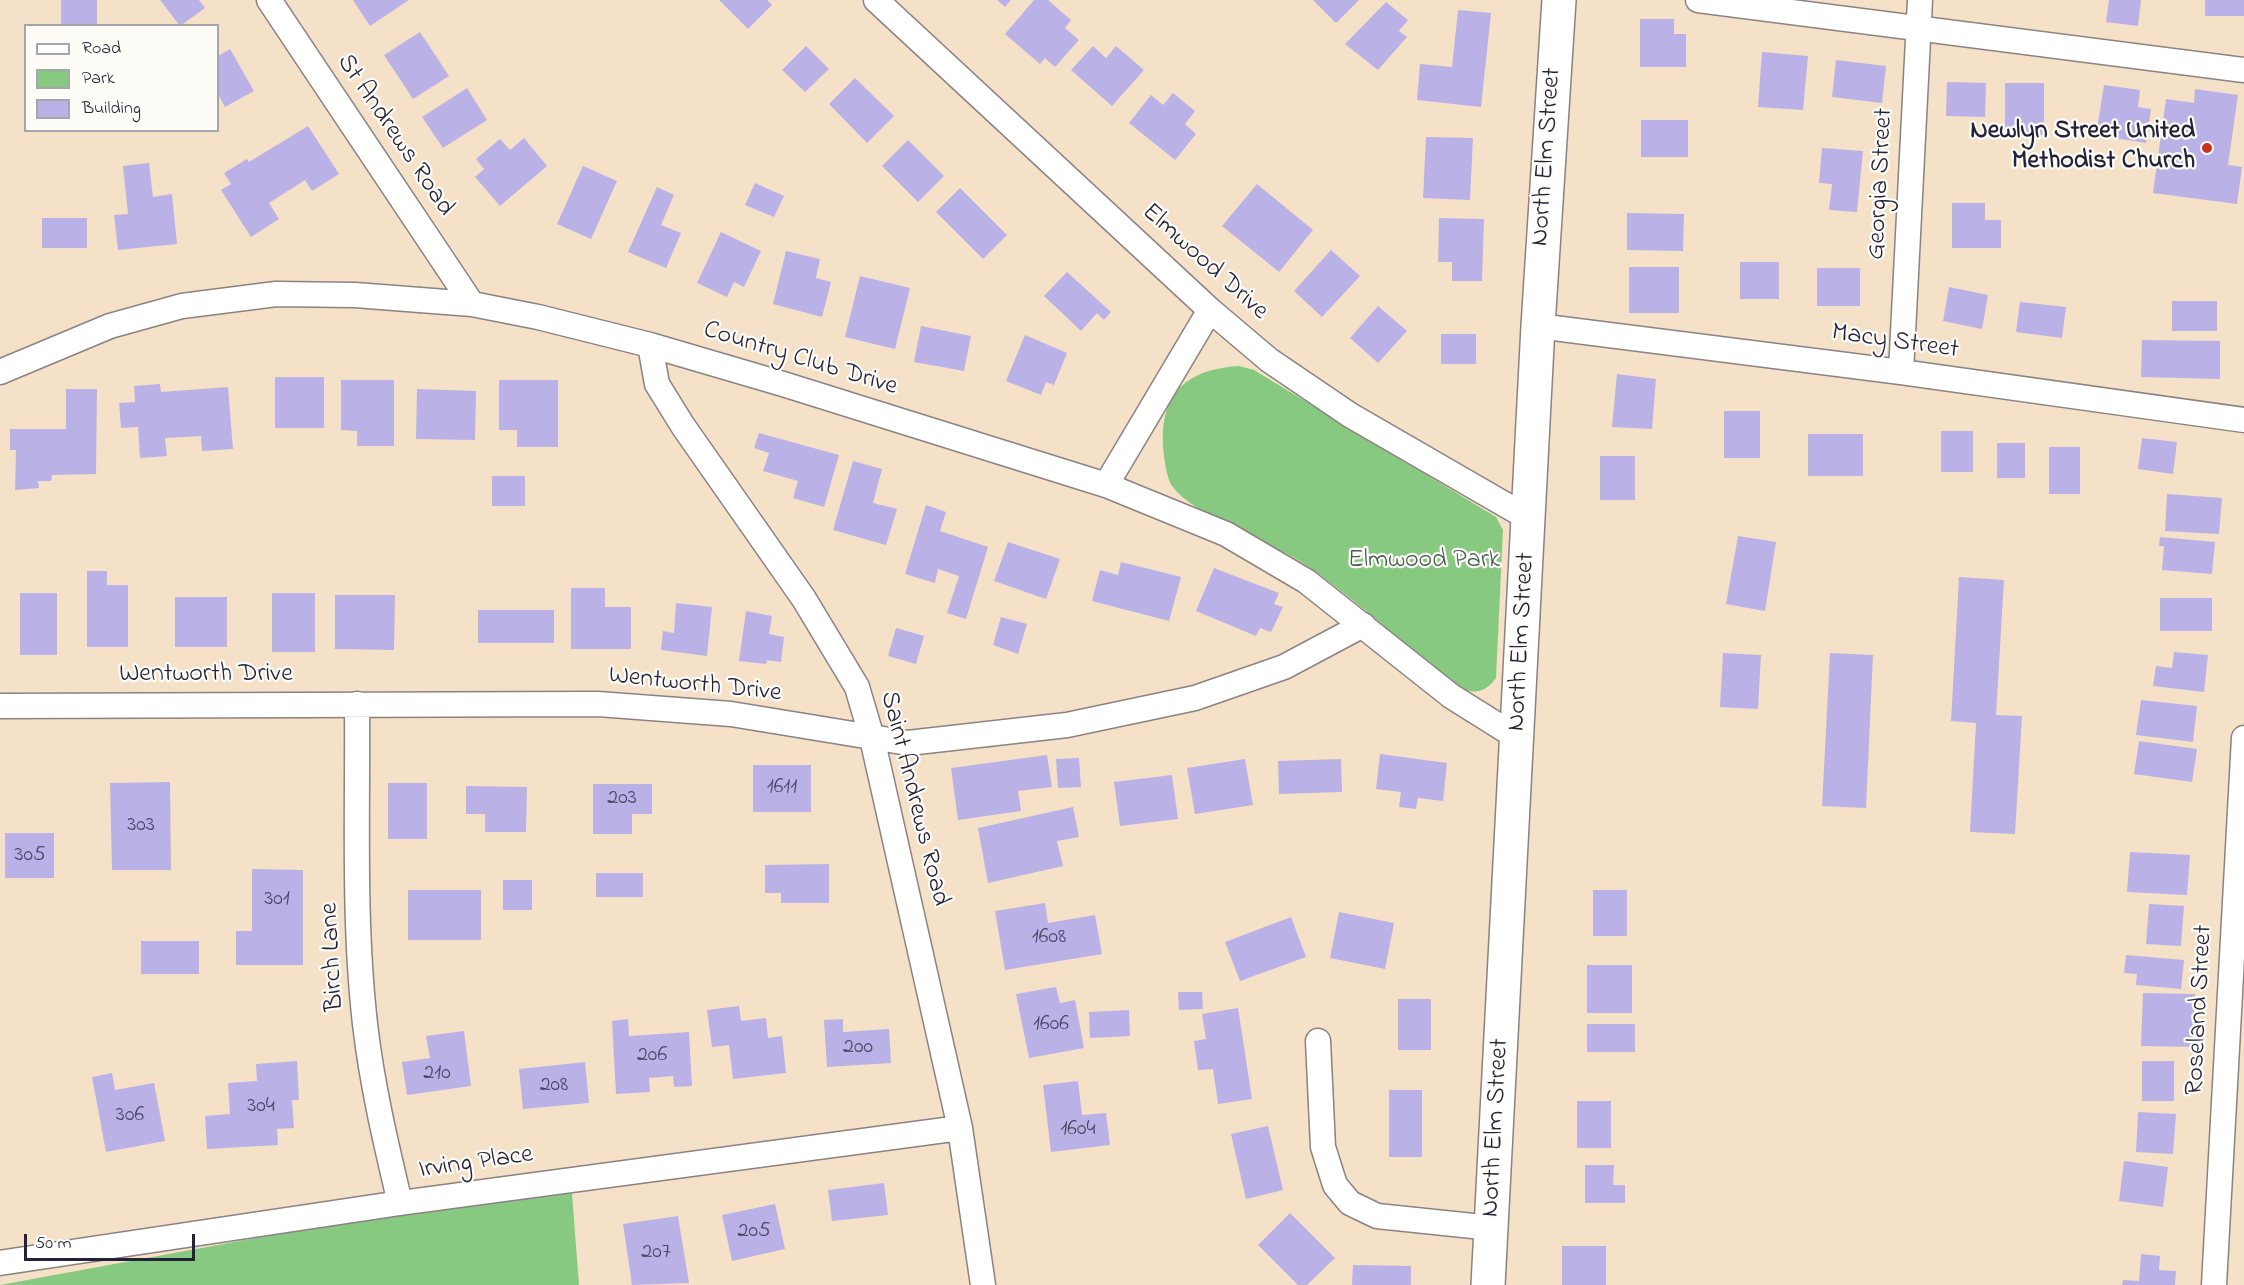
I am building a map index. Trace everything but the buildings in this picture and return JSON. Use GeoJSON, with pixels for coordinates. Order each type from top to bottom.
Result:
{"type":"FeatureCollection","features":[{"type":"Feature","properties":{"kind":"main road","name":"North Elm Street"},"geometry":{"type":"LineString","coordinates":[[1488,1285],[1530,519],[1538,326],[1559,0]]}},
{"type":"Feature","properties":{"kind":"street","name":"St Andrews Road"},"geometry":{"type":"LineString","coordinates":[[269,0],[472,304]]}},
{"type":"Feature","properties":{"kind":"street","name":"Elmwood Drive"},"geometry":{"type":"LineString","coordinates":[[876,0],[1210,310],[1269,360],[1350,415],[1530,519]]}},
{"type":"Feature","properties":{"kind":"street"},"geometry":{"type":"LineString","coordinates":[[1698,0],[2244,70]]}},
{"type":"Feature","properties":{"kind":"street","name":"Georgia Street"},"geometry":{"type":"LineString","coordinates":[[1901,372],[1920,0]]}},
{"type":"Feature","properties":{"kind":"street","name":"Country Club Drive"},"geometry":{"type":"LineString","coordinates":[[0,372],[110,326],[182,306],[276,294],[355,295],[472,304],[538,316],[650,345],[1106,485],[1226,534],[1306,581],[1451,696],[1518,738]]}},
{"type":"Feature","properties":{"kind":"street"},"geometry":{"type":"LineString","coordinates":[[1106,485],[1210,310]]}},
{"type":"Feature","properties":{"kind":"street","name":"Macy Street"},"geometry":{"type":"LineString","coordinates":[[1538,326],[1901,372],[2244,420]]}},
{"type":"Feature","properties":{"kind":"street","name":"Saint Andrews Road"},"geometry":{"type":"LineString","coordinates":[[650,345],[657,384],[683,426],[804,599],[857,687],[872,738],[960,1128],[983,1285]]}},
{"type":"Feature","properties":{"kind":"street","name":"Wentworth Drive"},"geometry":{"type":"LineString","coordinates":[[0,706],[598,704],[731,714],[908,743],[1067,725],[1194,698],[1284,667],[1363,625]]}},
{"type":"Feature","properties":{"kind":"street","name":"Birch Lane"},"geometry":{"type":"LineString","coordinates":[[357,704],[360,956],[365,1023],[377,1108],[400,1203]]}},
{"type":"Feature","properties":{"kind":"street","name":"Roseland Street"},"geometry":{"type":"LineString","coordinates":[[2214,1285],[2244,738]]}},
{"type":"Feature","properties":{"kind":"street"},"geometry":{"type":"LineString","coordinates":[[1318,1041],[1323,1147],[1335,1185],[1350,1203],[1377,1216],[1492,1228]]}},
{"type":"Feature","properties":{"kind":"street","name":"Irving Place"},"geometry":{"type":"LineString","coordinates":[[0,1263],[400,1203],[960,1128]]}},
{"type":"Feature","properties":{"kind":"green space","name":"Elmwood Park"},"geometry":{"type":"Polygon","coordinates":[[[1239,366],[1254,370],[1496,517],[1503,530],[1496,678],[1488,687],[1479,691],[1458,688],[1309,567],[1294,557],[1199,509],[1172,486],[1165,461],[1163,427],[1172,398],[1180,387],[1205,372],[1239,366]]]}},
{"type":"Feature","properties":{"kind":"green space"},"geometry":{"type":"Polygon","coordinates":[[[571,1180],[579,1285],[0,1285],[571,1180]]]}},
{"type":"Feature","properties":{"kind":"place","name":"Newlyn Street United Methodist Church"},"geometry":{"type":"Point","coordinates":[2207,148]}}]}
